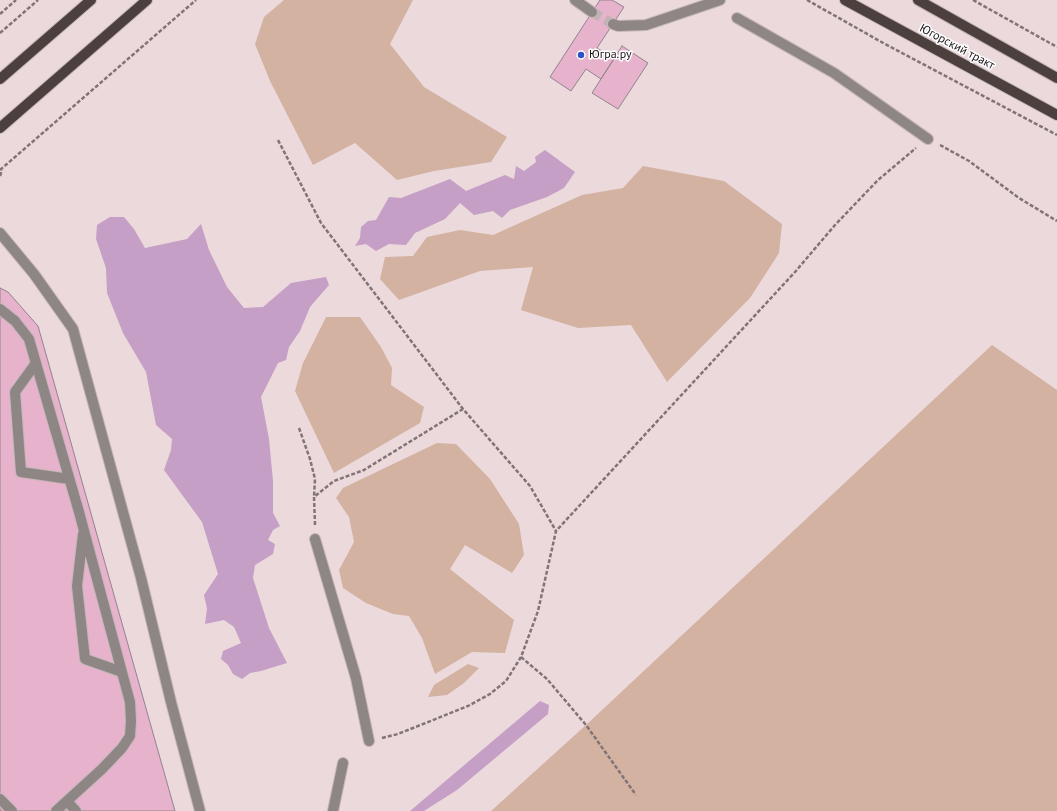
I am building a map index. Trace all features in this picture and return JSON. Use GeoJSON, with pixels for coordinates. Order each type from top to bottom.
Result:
{"type":"FeatureCollection","features":[{"type":"Feature","properties":{"kind":"main road"},"geometry":{"type":"LineString","coordinates":[[0,79],[90,0]]}},
{"type":"Feature","properties":{"kind":"main road"},"geometry":{"type":"LineString","coordinates":[[0,128],[147,0]]}},
{"type":"Feature","properties":{"kind":"main road","name":"Югорский тракт"},"geometry":{"type":"LineString","coordinates":[[845,0],[1057,115]]}},
{"type":"Feature","properties":{"kind":"main road","name":"Югорский тракт"},"geometry":{"type":"LineString","coordinates":[[918,0],[1057,78]]}},
{"type":"Feature","properties":{"kind":"street"},"geometry":{"type":"LineString","coordinates":[[575,0],[592,12]]}},
{"type":"Feature","properties":{"kind":"street"},"geometry":{"type":"LineString","coordinates":[[613,24],[618,26],[646,25],[720,0]]}},
{"type":"Feature","properties":{"kind":"street"},"geometry":{"type":"LineString","coordinates":[[737,18],[834,73],[928,138]]}},
{"type":"Feature","properties":{"kind":"street"},"geometry":{"type":"LineString","coordinates":[[0,233],[34,274],[73,329],[141,578],[171,702],[200,811]]}},
{"type":"Feature","properties":{"kind":"street"},"geometry":{"type":"LineString","coordinates":[[0,309],[15,321],[29,339],[83,528],[130,702],[130,736],[122,748],[102,770],[56,811]]}},
{"type":"Feature","properties":{"kind":"street"},"geometry":{"type":"LineString","coordinates":[[36,363],[15,392],[21,472],[69,478]]}},
{"type":"Feature","properties":{"kind":"street"},"geometry":{"type":"LineString","coordinates":[[83,528],[77,586],[85,658],[122,672]]}},
{"type":"Feature","properties":{"kind":"street"},"geometry":{"type":"LineString","coordinates":[[315,539],[356,678],[369,741]]}},
{"type":"Feature","properties":{"kind":"street"},"geometry":{"type":"LineString","coordinates":[[333,811],[343,763]]}},
{"type":"Feature","properties":{"kind":"street"},"geometry":{"type":"LineString","coordinates":[[0,799],[12,811]]}},
{"type":"Feature","properties":{"kind":"street"},"geometry":{"type":"LineString","coordinates":[[67,801],[76,811]]}},
{"type":"Feature","properties":{"kind":"path"},"geometry":{"type":"LineString","coordinates":[[0,14],[16,0]]}},
{"type":"Feature","properties":{"kind":"path"},"geometry":{"type":"LineString","coordinates":[[0,33],[38,0]]}},
{"type":"Feature","properties":{"kind":"path"},"geometry":{"type":"LineString","coordinates":[[0,176],[1,170],[196,0]]}},
{"type":"Feature","properties":{"kind":"path"},"geometry":{"type":"LineString","coordinates":[[807,0],[885,44],[1057,135]]}},
{"type":"Feature","properties":{"kind":"path"},"geometry":{"type":"LineString","coordinates":[[973,0],[1057,47]]}},
{"type":"Feature","properties":{"kind":"path"},"geometry":{"type":"LineString","coordinates":[[369,741],[398,734],[468,706],[490,694],[506,681],[522,657],[538,611],[556,530],[795,272],[878,180],[928,138],[969,162],[1019,198],[1057,221]]}},
{"type":"Feature","properties":{"kind":"path"},"geometry":{"type":"LineString","coordinates":[[278,140],[321,223],[463,409],[530,486],[556,530]]}},
{"type":"Feature","properties":{"kind":"path"},"geometry":{"type":"LineString","coordinates":[[314,497],[334,481],[364,470],[463,409]]}},
{"type":"Feature","properties":{"kind":"path"},"geometry":{"type":"LineString","coordinates":[[299,428],[310,459],[315,479],[315,539]]}},
{"type":"Feature","properties":{"kind":"path"},"geometry":{"type":"LineString","coordinates":[[522,657],[547,678],[586,726],[636,795]]}},
{"type":"Feature","properties":{"kind":"shaded area"},"geometry":{"type":"Polygon","coordinates":[[[284,0],[413,0],[390,44],[424,87],[507,137],[491,162],[434,171],[397,180],[355,143],[313,165],[270,81],[255,44],[264,17],[284,0]]]}},
{"type":"Feature","properties":{"kind":"shaded area"},"geometry":{"type":"Polygon","coordinates":[[[545,150],[575,172],[564,188],[547,197],[510,210],[502,218],[493,211],[474,215],[460,203],[445,219],[415,233],[406,245],[389,244],[376,251],[366,244],[355,246],[360,238],[361,227],[368,221],[376,220],[389,197],[401,198],[450,179],[466,191],[505,175],[514,179],[516,166],[524,171],[536,162],[535,157],[545,150]]]}},
{"type":"Feature","properties":{"kind":"shaded area"},"geometry":{"type":"Polygon","coordinates":[[[643,166],[724,181],[782,224],[779,253],[750,298],[667,382],[631,325],[578,328],[521,310],[533,267],[480,271],[399,300],[380,279],[385,257],[413,256],[427,237],[460,230],[493,235],[582,195],[623,188],[643,166]]]}},
{"type":"Feature","properties":{"kind":"shaded area"},"geometry":{"type":"Polygon","coordinates":[[[110,217],[124,217],[134,229],[145,248],[187,239],[201,224],[209,250],[227,287],[244,308],[263,307],[291,283],[326,277],[329,285],[310,307],[300,331],[289,347],[286,360],[278,363],[261,397],[269,439],[273,481],[273,513],[280,526],[273,530],[268,540],[275,544],[273,554],[255,565],[253,578],[269,628],[287,663],[250,673],[242,679],[233,674],[228,665],[221,659],[223,651],[241,643],[234,627],[224,620],[205,624],[207,609],[204,595],[218,574],[202,522],[164,470],[171,450],[172,439],[156,425],[146,372],[123,333],[107,293],[106,268],[96,239],[97,225],[110,217]]]}},
{"type":"Feature","properties":{"kind":"shaded area"},"geometry":{"type":"Polygon","coordinates":[[[326,317],[360,317],[381,347],[392,368],[391,385],[424,407],[420,423],[334,473],[295,391],[303,363],[326,317]]]}},
{"type":"Feature","properties":{"kind":"shaded area"},"geometry":{"type":"Polygon","coordinates":[[[992,345],[1057,390],[1057,811],[491,811],[586,725],[992,345]]]}},
{"type":"Feature","properties":{"kind":"shaded area"},"geometry":{"type":"Polygon","coordinates":[[[437,443],[456,444],[490,479],[519,524],[524,555],[512,573],[465,545],[450,569],[514,620],[505,653],[472,652],[435,674],[422,638],[409,616],[393,614],[366,603],[343,588],[339,570],[354,542],[349,517],[336,498],[343,488],[437,443]]]}},
{"type":"Feature","properties":{"kind":"shaded area"},"geometry":{"type":"Polygon","coordinates":[[[468,664],[479,668],[464,683],[447,695],[428,697],[434,685],[468,664]]]}},
{"type":"Feature","properties":{"kind":"shaded area"},"geometry":{"type":"Polygon","coordinates":[[[540,701],[549,705],[548,714],[457,790],[424,811],[410,811],[540,701]]]}},
{"type":"Feature","properties":{"kind":"building"},"geometry":{"type":"Polygon","coordinates":[[[600,0],[612,0],[624,7],[597,48],[614,59],[601,79],[586,69],[571,91],[550,77],[600,0]]]}},
{"type":"Feature","properties":{"kind":"building"},"geometry":{"type":"Polygon","coordinates":[[[622,46],[648,63],[618,109],[592,93],[622,46]]]}},
{"type":"Feature","properties":{"kind":"building"},"geometry":{"type":"Polygon","coordinates":[[[0,288],[8,292],[38,326],[175,811],[0,811],[0,288]]]}},
{"type":"Feature","properties":{"kind":"tunnel"},"geometry":{"type":"LineString","coordinates":[[592,12],[613,24]]}},
{"type":"Feature","properties":{"kind":"place","name":"Югра.ру"},"geometry":{"type":"Point","coordinates":[581,55]}}]}
